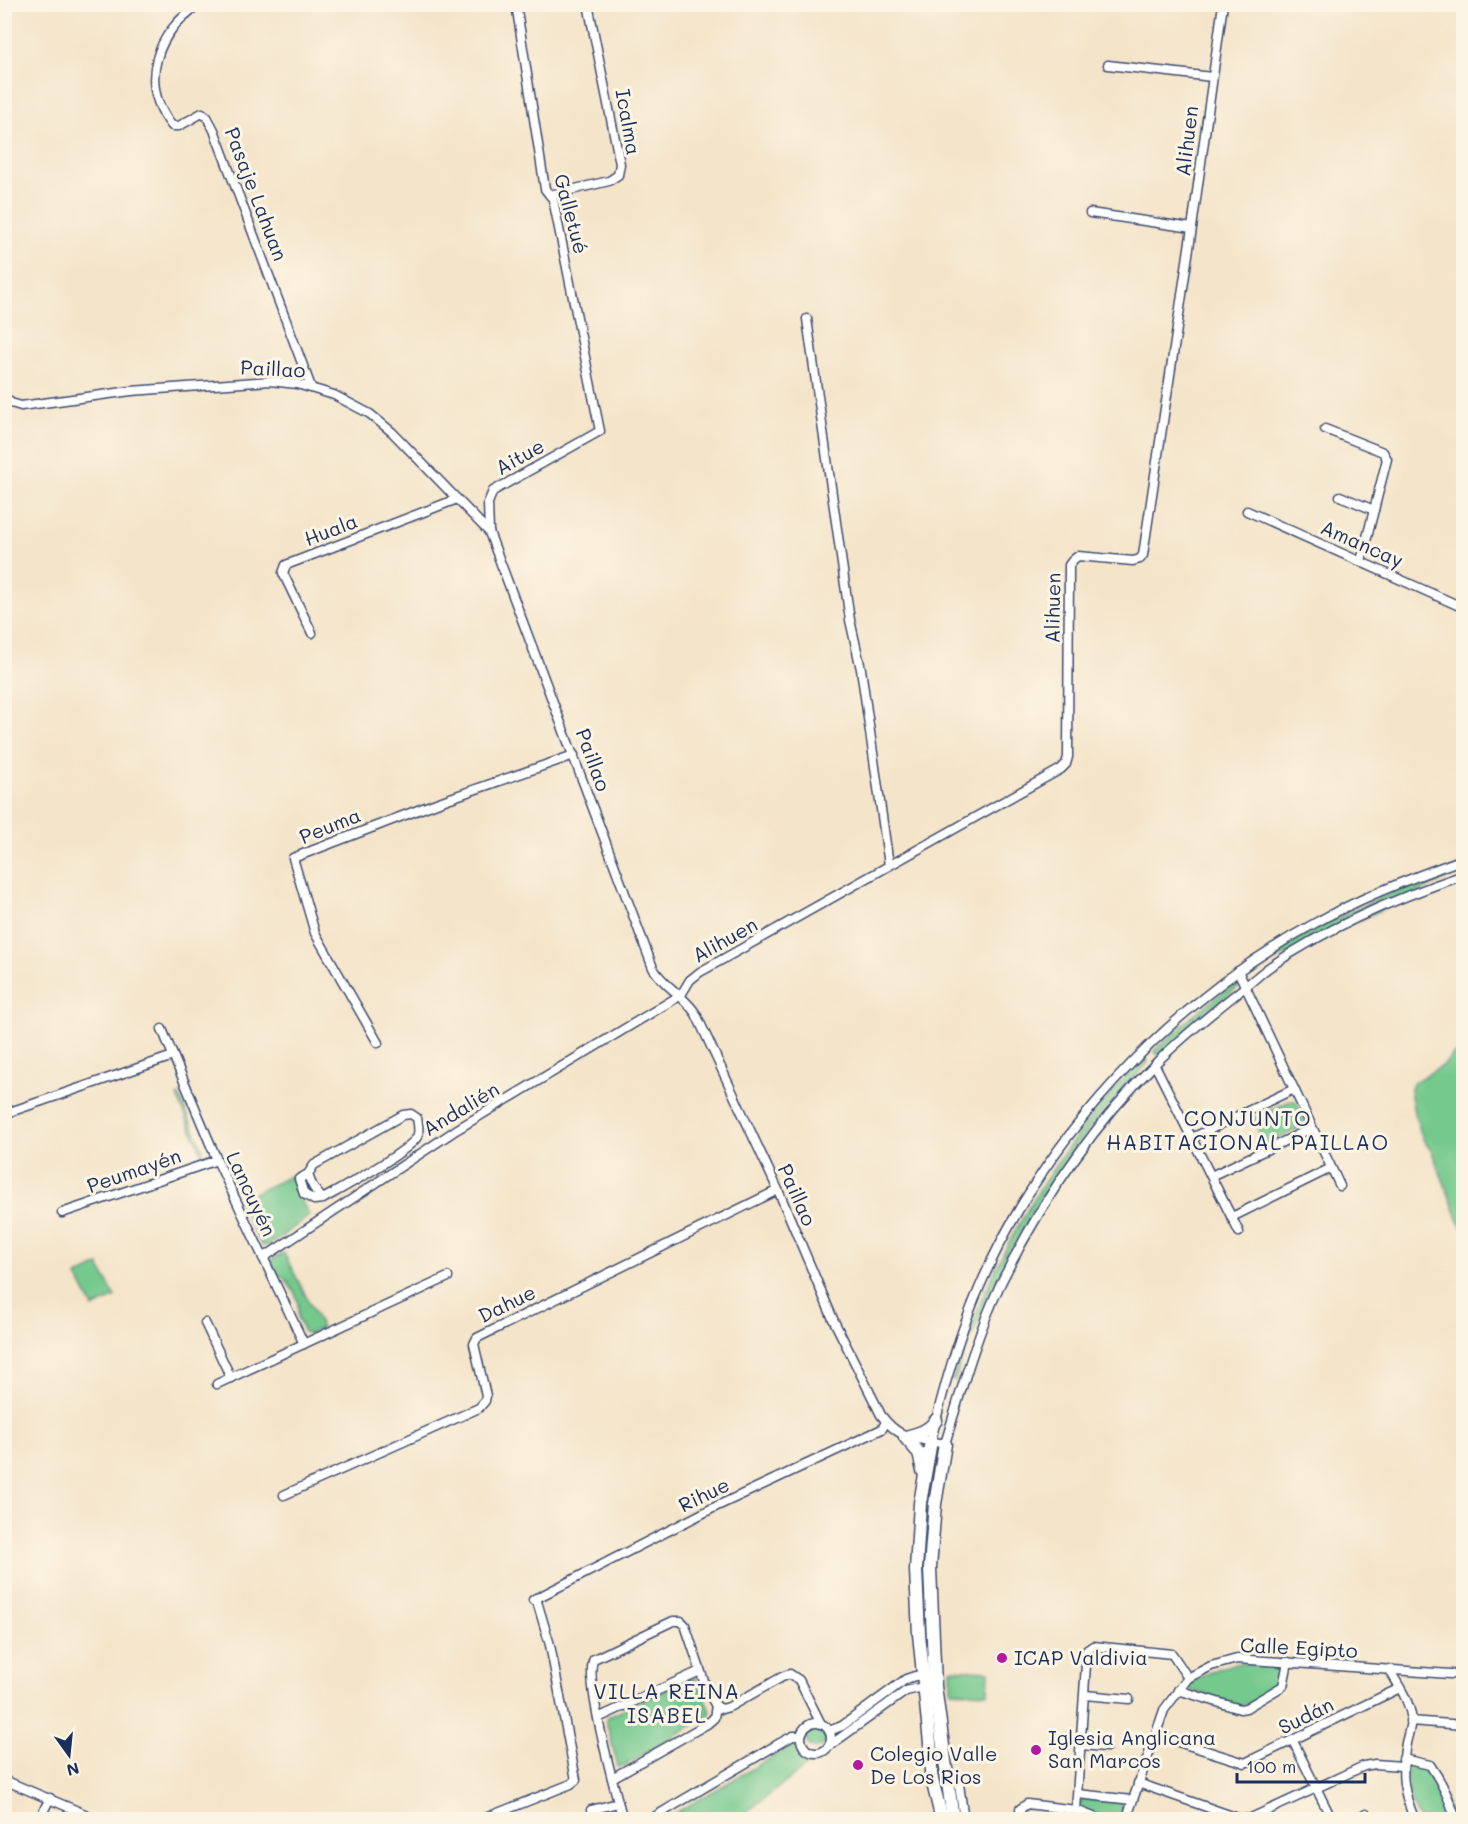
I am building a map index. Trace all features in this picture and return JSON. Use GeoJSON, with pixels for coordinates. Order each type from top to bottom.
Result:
{"type":"FeatureCollection","features":[{"type":"Feature","properties":{"kind":"street","name":"Pasaje Lahuan"},"geometry":{"type":"LineString","coordinates":[[200,4],[175,25],[161,44],[155,68],[155,94],[165,117],[172,126],[179,126],[202,113],[214,130],[311,387]]}},
{"type":"Feature","properties":{"kind":"street","name":"Galletué"},"geometry":{"type":"LineString","coordinates":[[516,4],[545,189],[553,199],[600,431]]}},
{"type":"Feature","properties":{"kind":"street","name":"Icalma"},"geometry":{"type":"LineString","coordinates":[[550,195],[609,181],[618,175],[620,164],[588,4]]}},
{"type":"Feature","properties":{"kind":"street","name":"Alihuen"},"geometry":{"type":"LineString","coordinates":[[681,994],[690,980],[700,972],[1061,770],[1066,764],[1068,756],[1070,565],[1078,556],[1133,561],[1140,559],[1143,555],[1223,4]]}},
{"type":"Feature","properties":{"kind":"street"},"geometry":{"type":"LineString","coordinates":[[1108,65],[1212,77]]}},
{"type":"Feature","properties":{"kind":"street"},"geometry":{"type":"LineString","coordinates":[[1090,213],[1192,228]]}},
{"type":"Feature","properties":{"kind":"street"},"geometry":{"type":"LineString","coordinates":[[807,319],[850,620],[861,669],[889,865]]}},
{"type":"Feature","properties":{"kind":"street","name":"Paillao"},"geometry":{"type":"LineString","coordinates":[[4,396],[11,403],[21,406],[131,391],[256,381],[284,382],[311,387],[346,400],[382,422],[489,532],[653,968],[664,982],[681,994],[696,1014],[778,1190],[833,1319],[886,1422],[905,1437],[945,1444]]}},
{"type":"Feature","properties":{"kind":"street"},"geometry":{"type":"LineString","coordinates":[[1325,429],[1383,452],[1387,459],[1361,561]]}},
{"type":"Feature","properties":{"kind":"street","name":"Aitue"},"geometry":{"type":"LineString","coordinates":[[489,532],[488,503],[493,491],[600,431]]}},
{"type":"Feature","properties":{"kind":"street"},"geometry":{"type":"LineString","coordinates":[[1340,496],[1374,510]]}},
{"type":"Feature","properties":{"kind":"street","name":"Huala"},"geometry":{"type":"LineString","coordinates":[[312,633],[283,573],[286,566],[457,499]]}},
{"type":"Feature","properties":{"kind":"street","name":"Amancay"},"geometry":{"type":"LineString","coordinates":[[1247,511],[1464,608]]}},
{"type":"Feature","properties":{"kind":"street","name":"Peuma"},"geometry":{"type":"LineString","coordinates":[[378,1043],[315,933],[293,858],[409,813],[574,755]]}},
{"type":"Feature","properties":{"kind":"street"},"geometry":{"type":"LineString","coordinates":[[953,1820],[948,1776],[935,1741],[918,1634],[916,1570],[920,1503],[936,1420],[974,1299],[1016,1216],[1050,1162],[1109,1087],[1190,1008],[1238,971],[1290,937],[1344,908],[1401,882],[1464,859]]}},
{"type":"Feature","properties":{"kind":"street"},"geometry":{"type":"LineString","coordinates":[[926,1682],[935,1504],[945,1444],[972,1356],[999,1287],[1027,1233],[1057,1184],[1094,1134],[1156,1066],[1223,1003],[1269,967],[1343,924],[1394,900],[1464,875]]}},
{"type":"Feature","properties":{"kind":"street"},"geometry":{"type":"LineString","coordinates":[[1238,971],[1340,1186]]}},
{"type":"Feature","properties":{"kind":"street","name":"Andalién"},"geometry":{"type":"LineString","coordinates":[[263,1258],[429,1148],[681,994]]}},
{"type":"Feature","properties":{"kind":"street","name":"Lancuyén"},"geometry":{"type":"LineString","coordinates":[[162,1029],[217,1160],[304,1344]]}},
{"type":"Feature","properties":{"kind":"street"},"geometry":{"type":"LineString","coordinates":[[1144,1051],[1156,1066],[1239,1232]]}},
{"type":"Feature","properties":{"kind":"street"},"geometry":{"type":"LineString","coordinates":[[4,1114],[173,1056]]}},
{"type":"Feature","properties":{"kind":"street"},"geometry":{"type":"LineString","coordinates":[[1192,1138],[1294,1089]]}},
{"type":"Feature","properties":{"kind":"street"},"geometry":{"type":"LineString","coordinates":[[418,1131],[417,1137],[404,1150],[323,1199],[314,1200],[304,1194],[299,1179],[308,1174],[314,1165],[402,1115],[411,1114],[417,1118],[418,1131],[429,1148]]}},
{"type":"Feature","properties":{"kind":"street"},"geometry":{"type":"LineString","coordinates":[[1211,1176],[1312,1128]]}},
{"type":"Feature","properties":{"kind":"street","name":"Peumayén"},"geometry":{"type":"LineString","coordinates":[[62,1213],[217,1160]]}},
{"type":"Feature","properties":{"kind":"street"},"geometry":{"type":"LineString","coordinates":[[1232,1217],[1331,1168]]}},
{"type":"Feature","properties":{"kind":"street","name":"Dahue"},"geometry":{"type":"LineString","coordinates":[[284,1496],[479,1408],[486,1396],[474,1344],[477,1338],[778,1190]]}},
{"type":"Feature","properties":{"kind":"street"},"geometry":{"type":"LineString","coordinates":[[217,1384],[448,1277]]}},
{"type":"Feature","properties":{"kind":"street"},"geometry":{"type":"LineString","coordinates":[[205,1323],[231,1378]]}},
{"type":"Feature","properties":{"kind":"street"},"geometry":{"type":"LineString","coordinates":[[925,1478],[919,1453],[905,1437],[922,1432],[933,1425],[936,1420]]}},
{"type":"Feature","properties":{"kind":"street","name":"Rihue"},"geometry":{"type":"LineString","coordinates":[[480,1820],[576,1780],[550,1645],[535,1599],[713,1509],[882,1429],[886,1422]]}},
{"type":"Feature","properties":{"kind":"street"},"geometry":{"type":"LineString","coordinates":[[612,1778],[714,1718],[716,1707],[700,1671],[685,1625],[679,1621],[673,1621],[594,1659],[591,1664],[598,1718],[612,1778],[618,1803],[623,1820]]}},
{"type":"Feature","properties":{"kind":"street"},"geometry":{"type":"LineString","coordinates":[[1076,1810],[1087,1650],[1093,1646],[1172,1654],[1188,1678]]}},
{"type":"Feature","properties":{"kind":"street","name":"Calle Egipto"},"geometry":{"type":"LineString","coordinates":[[1126,1820],[1164,1710],[1188,1678],[1211,1666],[1237,1659],[1464,1674]]}},
{"type":"Feature","properties":{"kind":"street"},"geometry":{"type":"LineString","coordinates":[[1178,1690],[1236,1708],[1246,1708],[1283,1686],[1288,1662]]}},
{"type":"Feature","properties":{"kind":"street"},"geometry":{"type":"LineString","coordinates":[[1389,1669],[1406,1698],[1411,1717],[1403,1763],[1407,1802],[1415,1820]]}},
{"type":"Feature","properties":{"kind":"street"},"geometry":{"type":"LineString","coordinates":[[598,1718],[700,1671]]}},
{"type":"Feature","properties":{"kind":"street"},"geometry":{"type":"LineString","coordinates":[[716,1707],[722,1709],[729,1707],[790,1674],[799,1680],[821,1724],[829,1731],[831,1741],[829,1746]]}},
{"type":"Feature","properties":{"kind":"street"},"geometry":{"type":"LineString","coordinates":[[829,1731],[842,1726],[906,1679],[926,1682]]}},
{"type":"Feature","properties":{"kind":"street"},"geometry":{"type":"LineString","coordinates":[[821,1724],[809,1724],[800,1736],[804,1749],[813,1754],[822,1752],[906,1691],[926,1682]]}},
{"type":"Feature","properties":{"kind":"street","name":"Sudán"},"geometry":{"type":"LineString","coordinates":[[1156,1735],[1245,1763],[1400,1688]]}},
{"type":"Feature","properties":{"kind":"street"},"geometry":{"type":"LineString","coordinates":[[1085,1695],[1129,1699]]}},
{"type":"Feature","properties":{"kind":"street"},"geometry":{"type":"LineString","coordinates":[[1410,1721],[1464,1725]]}},
{"type":"Feature","properties":{"kind":"street"},"geometry":{"type":"LineString","coordinates":[[650,1820],[786,1739],[800,1736]]}},
{"type":"Feature","properties":{"kind":"street"},"geometry":{"type":"LineString","coordinates":[[935,1741],[931,1775],[942,1820]]}},
{"type":"Feature","properties":{"kind":"street"},"geometry":{"type":"LineString","coordinates":[[1293,1741],[1332,1820]]}},
{"type":"Feature","properties":{"kind":"street"},"geometry":{"type":"LineString","coordinates":[[1080,1745],[1106,1747]]}},
{"type":"Feature","properties":{"kind":"street"},"geometry":{"type":"LineString","coordinates":[[1138,1783],[1245,1819],[1257,1817],[1364,1766],[1403,1763],[1430,1765],[1451,1802],[1456,1820]]}},
{"type":"Feature","properties":{"kind":"street"},"geometry":{"type":"LineString","coordinates":[[4,1780],[99,1820]]}},
{"type":"Feature","properties":{"kind":"street"},"geometry":{"type":"LineString","coordinates":[[959,1784],[964,1820]]}},
{"type":"Feature","properties":{"kind":"street"},"geometry":{"type":"LineString","coordinates":[[1078,1794],[1132,1800]]}},
{"type":"Feature","properties":{"kind":"street"},"geometry":{"type":"LineString","coordinates":[[39,1820],[50,1798]]}},
{"type":"Feature","properties":{"kind":"street"},"geometry":{"type":"LineString","coordinates":[[591,1810],[618,1803]]}},
{"type":"Feature","properties":{"kind":"street"},"geometry":{"type":"LineString","coordinates":[[1021,1820],[1020,1809],[1027,1804],[1076,1810],[1101,1820]]}},
{"type":"Feature","properties":{"kind":"street"},"geometry":{"type":"LineString","coordinates":[[1355,1820],[1366,1814]]}},
{"type":"Feature","properties":{"kind":"green space"},"geometry":{"type":"Polygon","coordinates":[[[1463,865],[1463,871],[1271,962],[1248,978],[1245,974],[1246,971],[1272,954],[1351,911],[1463,865]]]}},
{"type":"Feature","properties":{"kind":"green space"},"geometry":{"type":"Polygon","coordinates":[[[1237,981],[1240,981],[1240,986],[1205,1013],[1161,1053],[1156,1054],[1157,1048],[1237,981]]]}},
{"type":"Feature","properties":{"kind":"green space"},"geometry":{"type":"Polygon","coordinates":[[[1454,1053],[1463,1053],[1463,1231],[1432,1152],[1423,1139],[1414,1113],[1410,1090],[1414,1082],[1444,1065],[1454,1053]]]}},
{"type":"Feature","properties":{"kind":"green space"},"geometry":{"type":"Polygon","coordinates":[[[1142,1059],[1148,1061],[1147,1064],[1096,1121],[1051,1182],[1031,1215],[996,1282],[966,1349],[955,1381],[952,1380],[985,1291],[1028,1208],[1081,1131],[1142,1059]]]}},
{"type":"Feature","properties":{"kind":"green space"},"geometry":{"type":"Polygon","coordinates":[[[179,1095],[203,1150],[202,1154],[177,1096],[179,1095]]]}},
{"type":"Feature","properties":{"kind":"green space"},"geometry":{"type":"Polygon","coordinates":[[[1292,1100],[1297,1102],[1307,1125],[1265,1145],[1253,1118],[1292,1100]]]}},
{"type":"Feature","properties":{"kind":"green space"},"geometry":{"type":"Polygon","coordinates":[[[290,1176],[309,1216],[270,1245],[262,1246],[238,1201],[290,1176]]]}},
{"type":"Feature","properties":{"kind":"green space"},"geometry":{"type":"Polygon","coordinates":[[[284,1253],[322,1328],[309,1334],[304,1332],[298,1319],[298,1303],[295,1293],[285,1279],[278,1274],[270,1260],[284,1253]]]}},
{"type":"Feature","properties":{"kind":"green space"},"geometry":{"type":"Polygon","coordinates":[[[99,1265],[115,1297],[93,1308],[77,1276],[99,1265]]]}},
{"type":"Feature","properties":{"kind":"green space"},"geometry":{"type":"Polygon","coordinates":[[[936,1451],[938,1452],[926,1520],[928,1656],[926,1657],[920,1579],[921,1547],[936,1451]]]}},
{"type":"Feature","properties":{"kind":"green space"},"geometry":{"type":"Polygon","coordinates":[[[1240,1663],[1282,1666],[1281,1685],[1248,1704],[1240,1706],[1184,1688],[1210,1672],[1240,1663]]]}},
{"type":"Feature","properties":{"kind":"green space"},"geometry":{"type":"Polygon","coordinates":[[[951,1669],[989,1671],[988,1693],[951,1691],[951,1669]]]}},
{"type":"Feature","properties":{"kind":"green space"},"geometry":{"type":"Polygon","coordinates":[[[695,1677],[711,1712],[709,1715],[626,1765],[618,1767],[606,1721],[608,1717],[695,1677]]]}},
{"type":"Feature","properties":{"kind":"green space"},"geometry":{"type":"Polygon","coordinates":[[[816,1728],[823,1731],[826,1738],[823,1745],[816,1748],[809,1745],[806,1738],[809,1731],[816,1728]]]}},
{"type":"Feature","properties":{"kind":"green space"},"geometry":{"type":"Polygon","coordinates":[[[793,1745],[811,1763],[737,1819],[665,1819],[793,1745]]]}},
{"type":"Feature","properties":{"kind":"green space"},"geometry":{"type":"Polygon","coordinates":[[[1412,1762],[1425,1765],[1432,1772],[1453,1819],[1419,1819],[1410,1799],[1405,1766],[1412,1762]]]}},
{"type":"Feature","properties":{"kind":"green space"},"geometry":{"type":"Polygon","coordinates":[[[1082,1799],[1125,1801],[1127,1804],[1122,1820],[1113,1819],[1080,1809],[1082,1799]]]}},
{"type":"Feature","properties":{"kind":"place","name":"ICAP Valdivia"},"geometry":{"type":"Point","coordinates":[1002,1658]}},
{"type":"Feature","properties":{"kind":"place","name":"Iglesia Anglicana San Marcos"},"geometry":{"type":"Point","coordinates":[1036,1750]}},
{"type":"Feature","properties":{"kind":"place","name":"Colegio Valle De Los Rios"},"geometry":{"type":"Point","coordinates":[858,1765]}},
{"type":"Feature","properties":{"kind":"district","name":"CONJUNTO HABITACIONAL PAILLAO"},"geometry":{"type":"Point","coordinates":[1248,1131]}},
{"type":"Feature","properties":{"kind":"district","name":"VILLA REINA ISABEL"},"geometry":{"type":"Point","coordinates":[667,1704]}}]}
